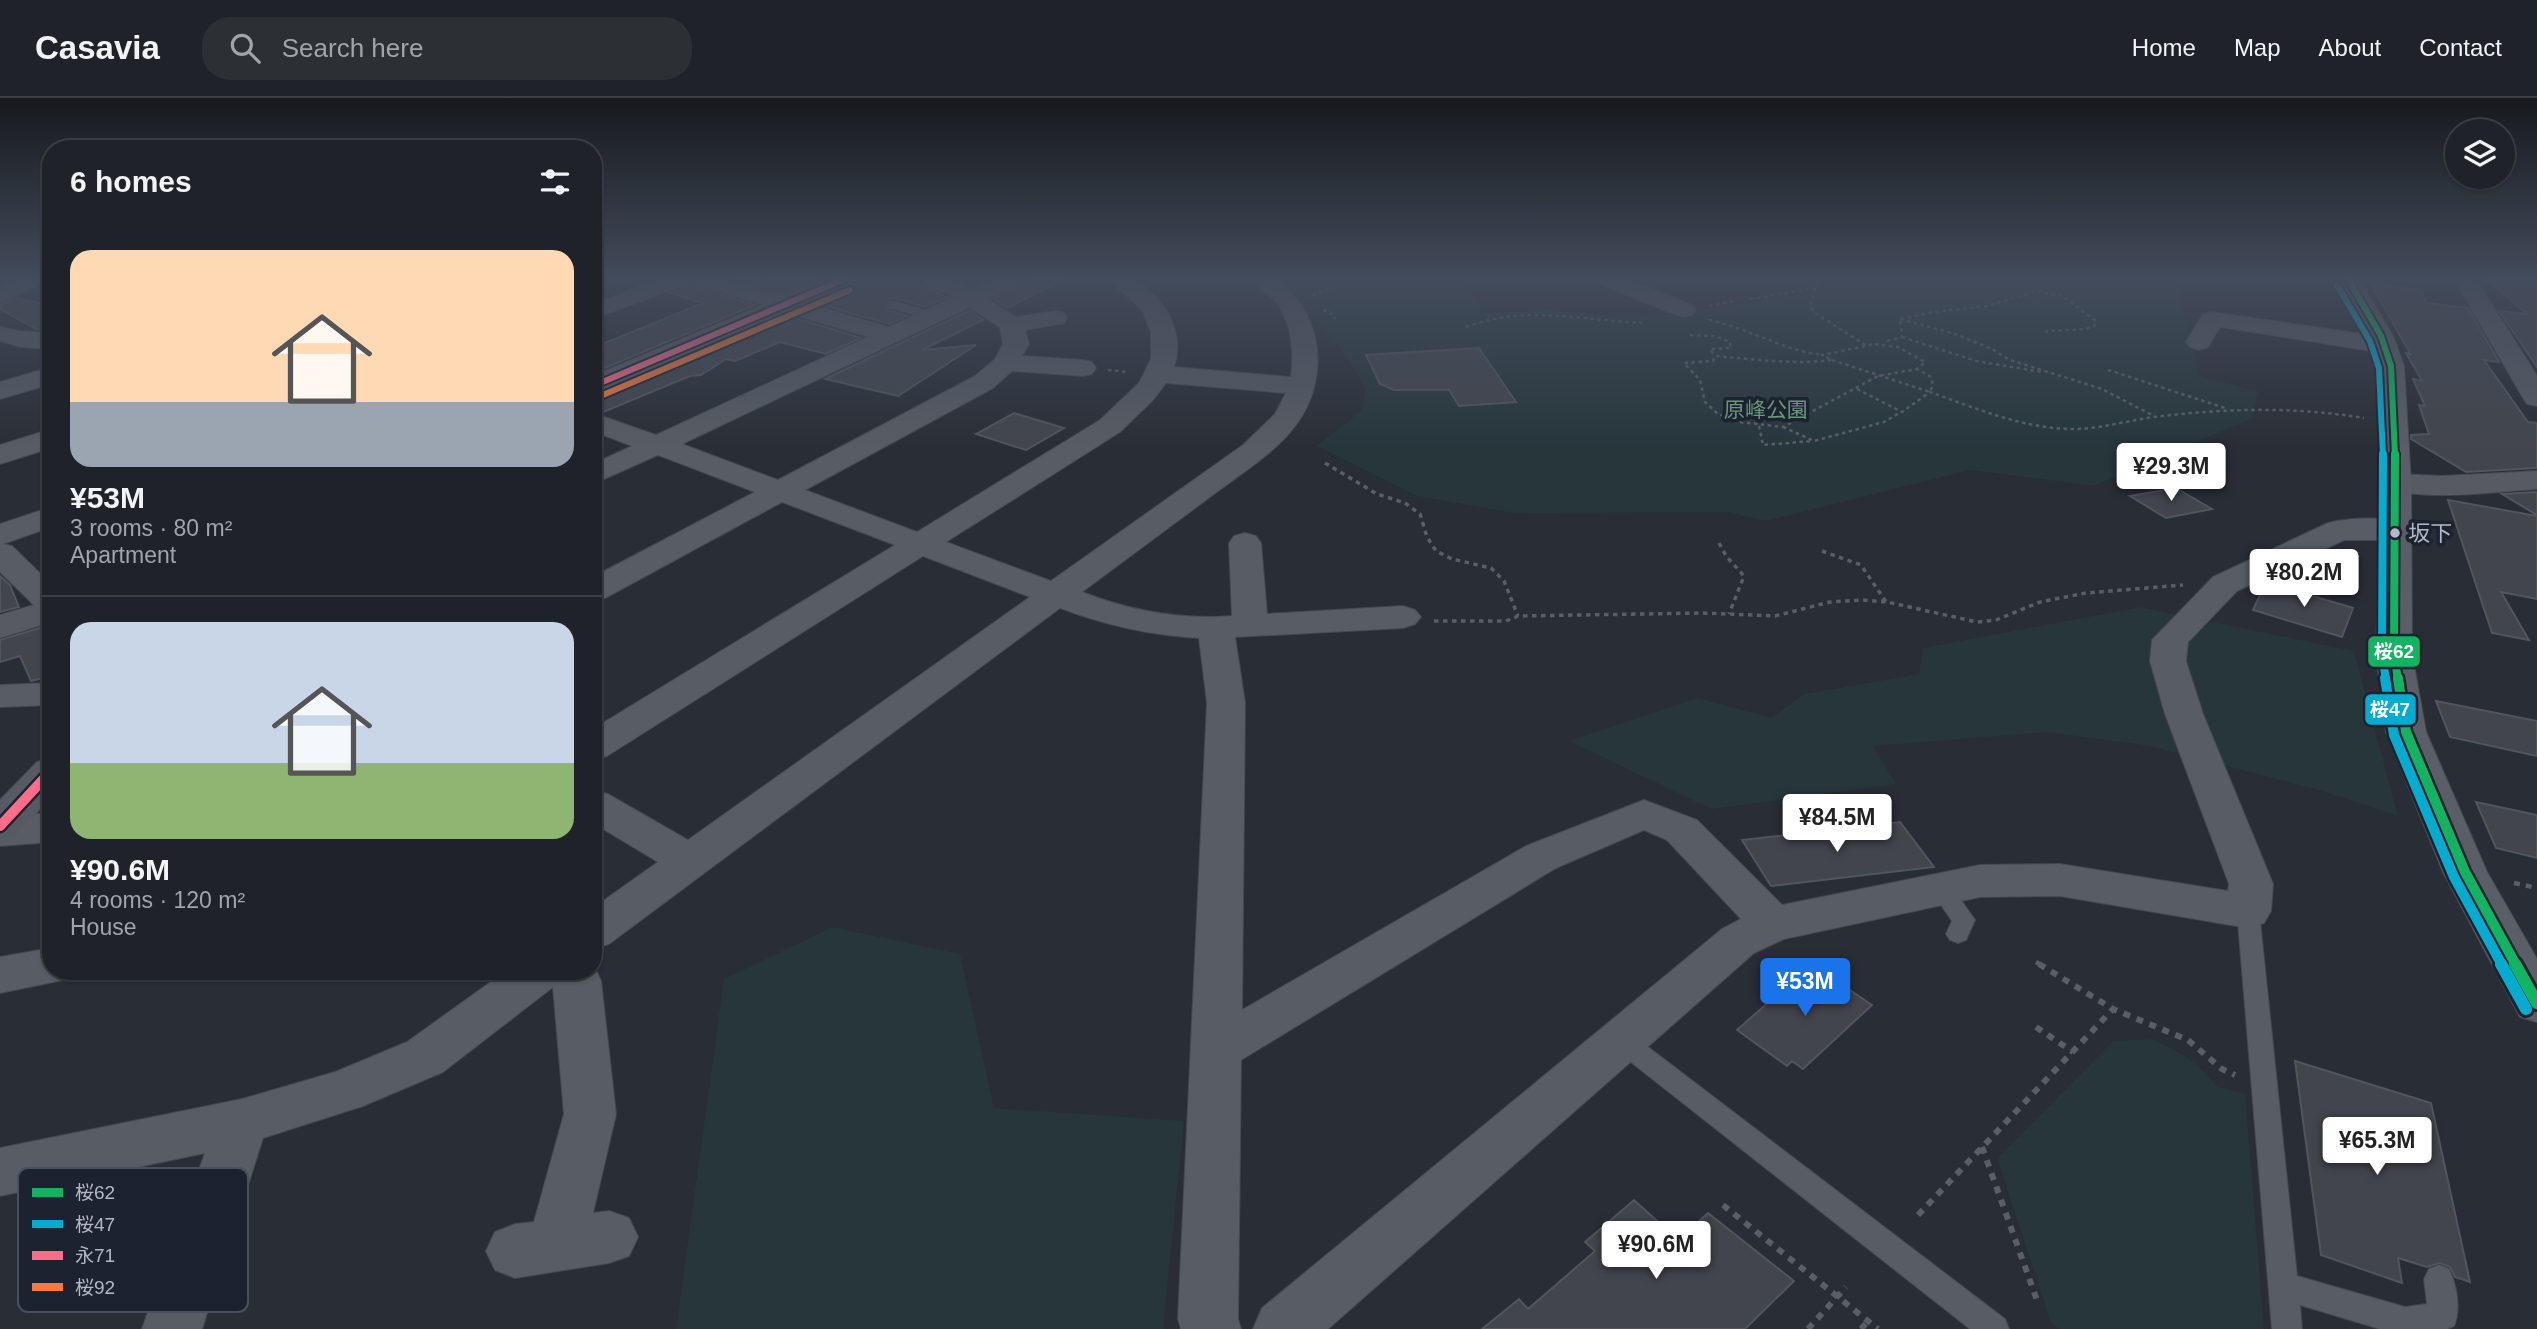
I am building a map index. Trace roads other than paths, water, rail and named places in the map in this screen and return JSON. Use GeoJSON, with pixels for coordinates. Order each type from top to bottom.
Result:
{"type":"FeatureCollection","features":[{"type":"Feature","properties":{"kind":"main road"},"geometry":{"type":"LineString","coordinates":[[2379,336],[2391,366],[2396,483],[2394,654],[2406,732],[2465,872],[2537,1003]]}},
{"type":"Feature","properties":{"kind":"street"},"geometry":{"type":"LineString","coordinates":[[8,336],[42,341]]}},
{"type":"Feature","properties":{"kind":"street"},"geometry":{"type":"LineString","coordinates":[[602,382],[709,336]]}},
{"type":"Feature","properties":{"kind":"street"},"geometry":{"type":"LineString","coordinates":[[602,471],[886,336]]}},
{"type":"Feature","properties":{"kind":"street"},"geometry":{"type":"LineString","coordinates":[[602,586],[984,382],[1006,363],[1016,344],[1014,336]]}},
{"type":"Feature","properties":{"kind":"street"},"geometry":{"type":"LineString","coordinates":[[602,741],[1110,426],[1141,397],[1158,374],[1167,346],[1164,336]]}},
{"type":"Feature","properties":{"kind":"street"},"geometry":{"type":"LineString","coordinates":[[602,925],[1253,451],[1286,419],[1303,386],[1306,356],[1303,336]]}},
{"type":"Feature","properties":{"kind":"street"},"geometry":{"type":"LineString","coordinates":[[2199,342],[2202,336]]}},
{"type":"Feature","properties":{"kind":"street"},"geometry":{"type":"LineString","coordinates":[[2327,336],[2384,345]]}},
{"type":"Feature","properties":{"kind":"street"},"geometry":{"type":"LineString","coordinates":[[2500,336],[2537,398]]}},
{"type":"Feature","properties":{"kind":"street"},"geometry":{"type":"LineString","coordinates":[[1006,363],[1083,369]]}},
{"type":"Feature","properties":{"kind":"street"},"geometry":{"type":"LineString","coordinates":[[1158,374],[1303,386]]}},
{"type":"Feature","properties":{"kind":"street"},"geometry":{"type":"LineString","coordinates":[[0,391],[42,377]]}},
{"type":"Feature","properties":{"kind":"street"},"geometry":{"type":"LineString","coordinates":[[602,424],[776,492],[921,542],[1114,616],[1156,625],[1233,626],[1403,617]]}},
{"type":"Feature","properties":{"kind":"street"},"geometry":{"type":"LineString","coordinates":[[0,455],[42,441]]}},
{"type":"Feature","properties":{"kind":"street"},"geometry":{"type":"LineString","coordinates":[[2396,483],[2443,485],[2537,480]]}},
{"type":"Feature","properties":{"kind":"street"},"geometry":{"type":"LineString","coordinates":[[0,535],[42,519]]}},
{"type":"Feature","properties":{"kind":"street"},"geometry":{"type":"LineString","coordinates":[[1283,1329],[1738,942],[1773,924],[1980,881],[2060,880],[2248,911],[2251,884],[2183,714],[2168,661],[2170,640],[2225,584],[2339,530],[2396,530]]}},
{"type":"Feature","properties":{"kind":"street"},"geometry":{"type":"LineString","coordinates":[[1211,1329],[1208,1319],[1226,703],[1233,626],[1245,543]]}},
{"type":"Feature","properties":{"kind":"street"},"geometry":{"type":"LineString","coordinates":[[0,553],[42,594]]}},
{"type":"Feature","properties":{"kind":"street"},"geometry":{"type":"LineString","coordinates":[[0,627],[42,613]]}},
{"type":"Feature","properties":{"kind":"street"},"geometry":{"type":"LineString","coordinates":[[0,696],[42,694]]}},
{"type":"Feature","properties":{"kind":"street"},"geometry":{"type":"LineString","coordinates":[[0,829],[42,781]]}},
{"type":"Feature","properties":{"kind":"street"},"geometry":{"type":"LineString","coordinates":[[602,809],[690,861]]}},
{"type":"Feature","properties":{"kind":"street"},"geometry":{"type":"LineString","coordinates":[[1217,1049],[1541,857],[1644,814],[1682,831],[1773,924]]}},
{"type":"Feature","properties":{"kind":"street"},"geometry":{"type":"LineString","coordinates":[[0,829],[42,827]]}},
{"type":"Feature","properties":{"kind":"street"},"geometry":{"type":"LineString","coordinates":[[0,975],[42,967]]}},
{"type":"Feature","properties":{"kind":"street"},"geometry":{"type":"LineString","coordinates":[[19,1168],[242,1122],[345,1091],[425,1056],[529,980]]}},
{"type":"Feature","properties":{"kind":"street"},"geometry":{"type":"LineString","coordinates":[[560,1244],[590,1114],[577,980]]}},
{"type":"Feature","properties":{"kind":"street"},"geometry":{"type":"LineString","coordinates":[[226,1168],[242,1122]]}},
{"type":"Feature","properties":{"kind":"street"},"geometry":{"type":"LineString","coordinates":[[0,1172],[18,1168]]}},
{"type":"Feature","properties":{"kind":"street"},"geometry":{"type":"LineString","coordinates":[[172,1329],[178,1312]]}},
{"type":"Feature","properties":{"kind":"lane"},"geometry":{"type":"LineString","coordinates":[[1941,889],[1964,920],[1958,934]]}},
{"type":"Feature","properties":{"kind":"lane"},"geometry":{"type":"LineString","coordinates":[[2248,911],[2287,1329]]}},
{"type":"Feature","properties":{"kind":"lane"},"geometry":{"type":"LineString","coordinates":[[1622,1041],[1994,1329]]}},
{"type":"Feature","properties":{"kind":"lane"},"geometry":{"type":"LineString","coordinates":[[2283,1286],[2405,1322],[2443,1315],[2439,1279]]}},
{"type":"Feature","properties":{"kind":"place","name":"坂下"},"geometry":{"type":"Point","coordinates":[2395,533]}},
{"type":"Feature","properties":{"kind":"park label","name":"原峰公園"},"geometry":{"type":"Point","coordinates":[1766,410]}}]}
